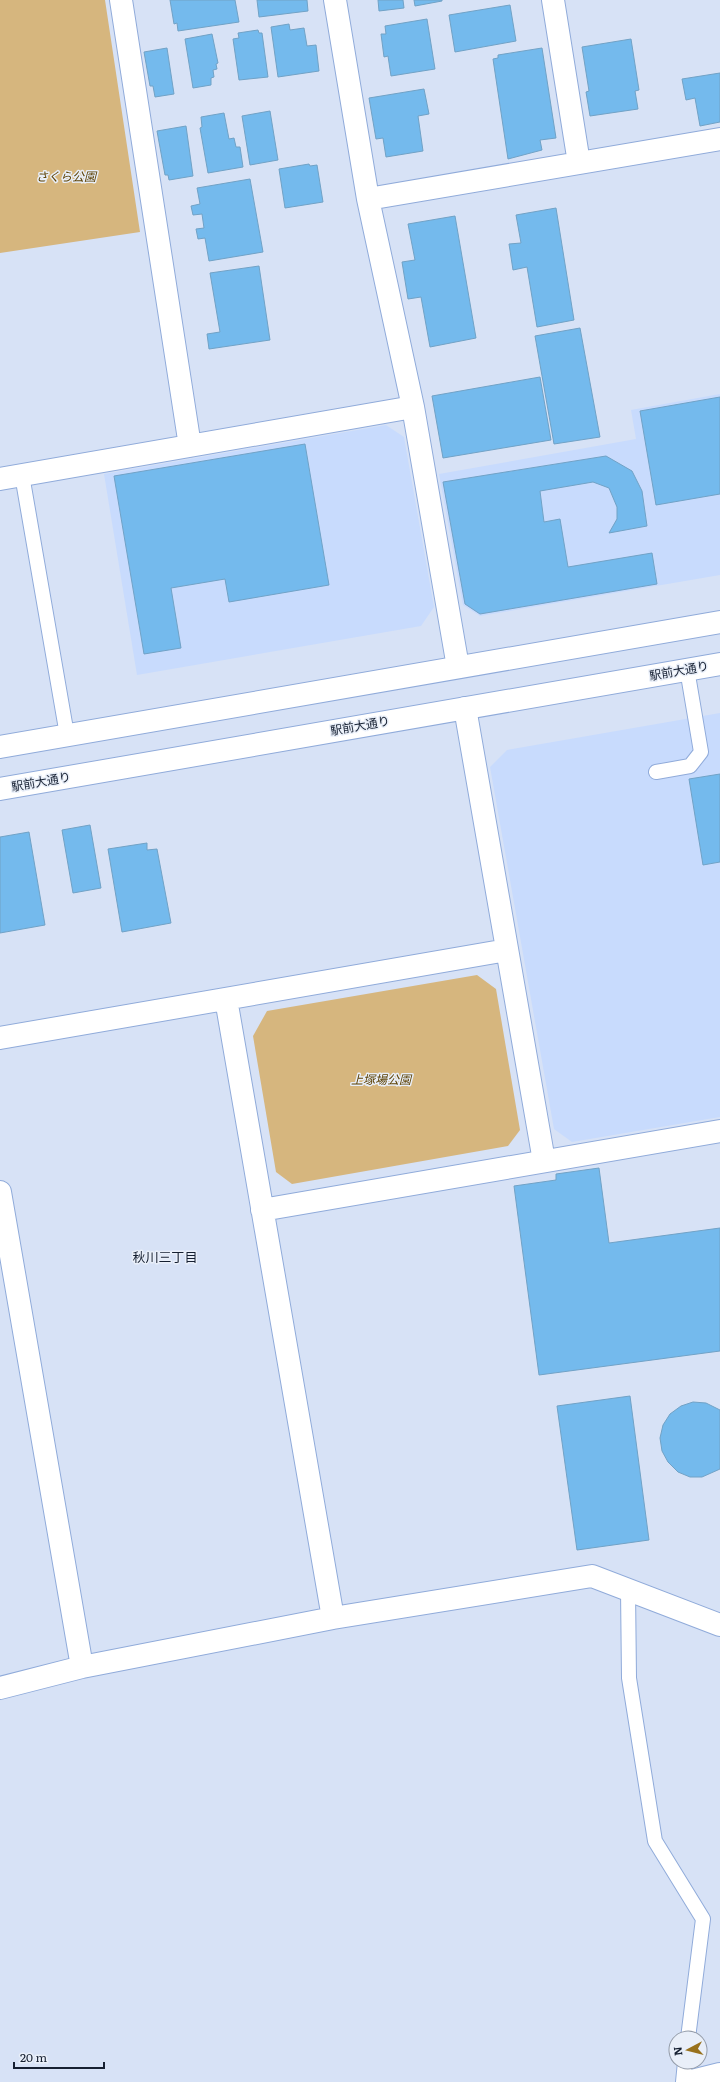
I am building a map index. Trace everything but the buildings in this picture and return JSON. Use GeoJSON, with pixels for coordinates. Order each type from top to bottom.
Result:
{"type":"FeatureCollection","features":[{"type":"Feature","properties":{"kind":"street"},"geometry":{"type":"LineString","coordinates":[[121,0],[190,446]]}},
{"type":"Feature","properties":{"kind":"street"},"geometry":{"type":"LineString","coordinates":[[335,0],[368,199],[413,407],[458,667]]}},
{"type":"Feature","properties":{"kind":"street"},"geometry":{"type":"LineString","coordinates":[[553,0],[579,162]]}},
{"type":"Feature","properties":{"kind":"street"},"geometry":{"type":"LineString","coordinates":[[368,199],[720,139]]}},
{"type":"Feature","properties":{"kind":"street"},"geometry":{"type":"LineString","coordinates":[[0,479],[413,407]]}},
{"type":"Feature","properties":{"kind":"street"},"geometry":{"type":"LineString","coordinates":[[0,747],[720,622]]}},
{"type":"Feature","properties":{"kind":"street","name":"駅前大通り"},"geometry":{"type":"LineString","coordinates":[[0,789],[720,664]]}},
{"type":"Feature","properties":{"kind":"street"},"geometry":{"type":"LineString","coordinates":[[465,708],[544,1161]]}},
{"type":"Feature","properties":{"kind":"street"},"geometry":{"type":"LineString","coordinates":[[0,1038],[506,950]]}},
{"type":"Feature","properties":{"kind":"street"},"geometry":{"type":"LineString","coordinates":[[226,999],[333,1618]]}},
{"type":"Feature","properties":{"kind":"street"},"geometry":{"type":"LineString","coordinates":[[262,1210],[720,1131]]}},
{"type":"Feature","properties":{"kind":"street"},"geometry":{"type":"LineString","coordinates":[[0,1192],[82,1667]]}},
{"type":"Feature","properties":{"kind":"street"},"geometry":{"type":"LineString","coordinates":[[0,1688],[82,1667],[333,1618],[592,1576],[720,1625]]}},
{"type":"Feature","properties":{"kind":"street"},"geometry":{"type":"LineString","coordinates":[[688,2082],[720,2074]]}},
{"type":"Feature","properties":{"kind":"lane"},"geometry":{"type":"LineString","coordinates":[[22,475],[66,735]]}},
{"type":"Feature","properties":{"kind":"lane"},"geometry":{"type":"LineString","coordinates":[[656,772],[690,766],[701,752],[687,669]]}},
{"type":"Feature","properties":{"kind":"lane"},"geometry":{"type":"LineString","coordinates":[[628,1590],[629,1678],[655,1842],[703,1919],[689,2030]]}},
{"type":"Feature","properties":{"kind":"lane"},"geometry":{"type":"LineString","coordinates":[[683,2082],[685,2070]]}},
{"type":"Feature","properties":{"kind":"shaded area"},"geometry":{"type":"Polygon","coordinates":[[[720,394],[720,575],[480,616],[463,605],[439,474],[636,439],[631,410],[720,394]]]}},
{"type":"Feature","properties":{"kind":"shaded area"},"geometry":{"type":"Polygon","coordinates":[[[386,425],[404,437],[434,607],[421,626],[137,675],[104,474],[386,425]]]}},
{"type":"Feature","properties":{"kind":"shaded area"},"geometry":{"type":"Polygon","coordinates":[[[720,713],[720,1117],[572,1142],[554,1129],[490,767],[507,750],[720,713]]]}},
{"type":"Feature","properties":{"kind":"green space","name":"さくら公園"},"geometry":{"type":"Polygon","coordinates":[[[0,0],[105,0],[140,232],[0,253],[0,0]]]}},
{"type":"Feature","properties":{"kind":"green space","name":"上塚場公園"},"geometry":{"type":"Polygon","coordinates":[[[477,975],[496,989],[520,1130],[508,1146],[292,1184],[276,1172],[253,1036],[267,1011],[477,975]]]}},
{"type":"Feature","properties":{"kind":"district","name":"秋川三丁目"},"geometry":{"type":"Point","coordinates":[165,1257]}}]}
